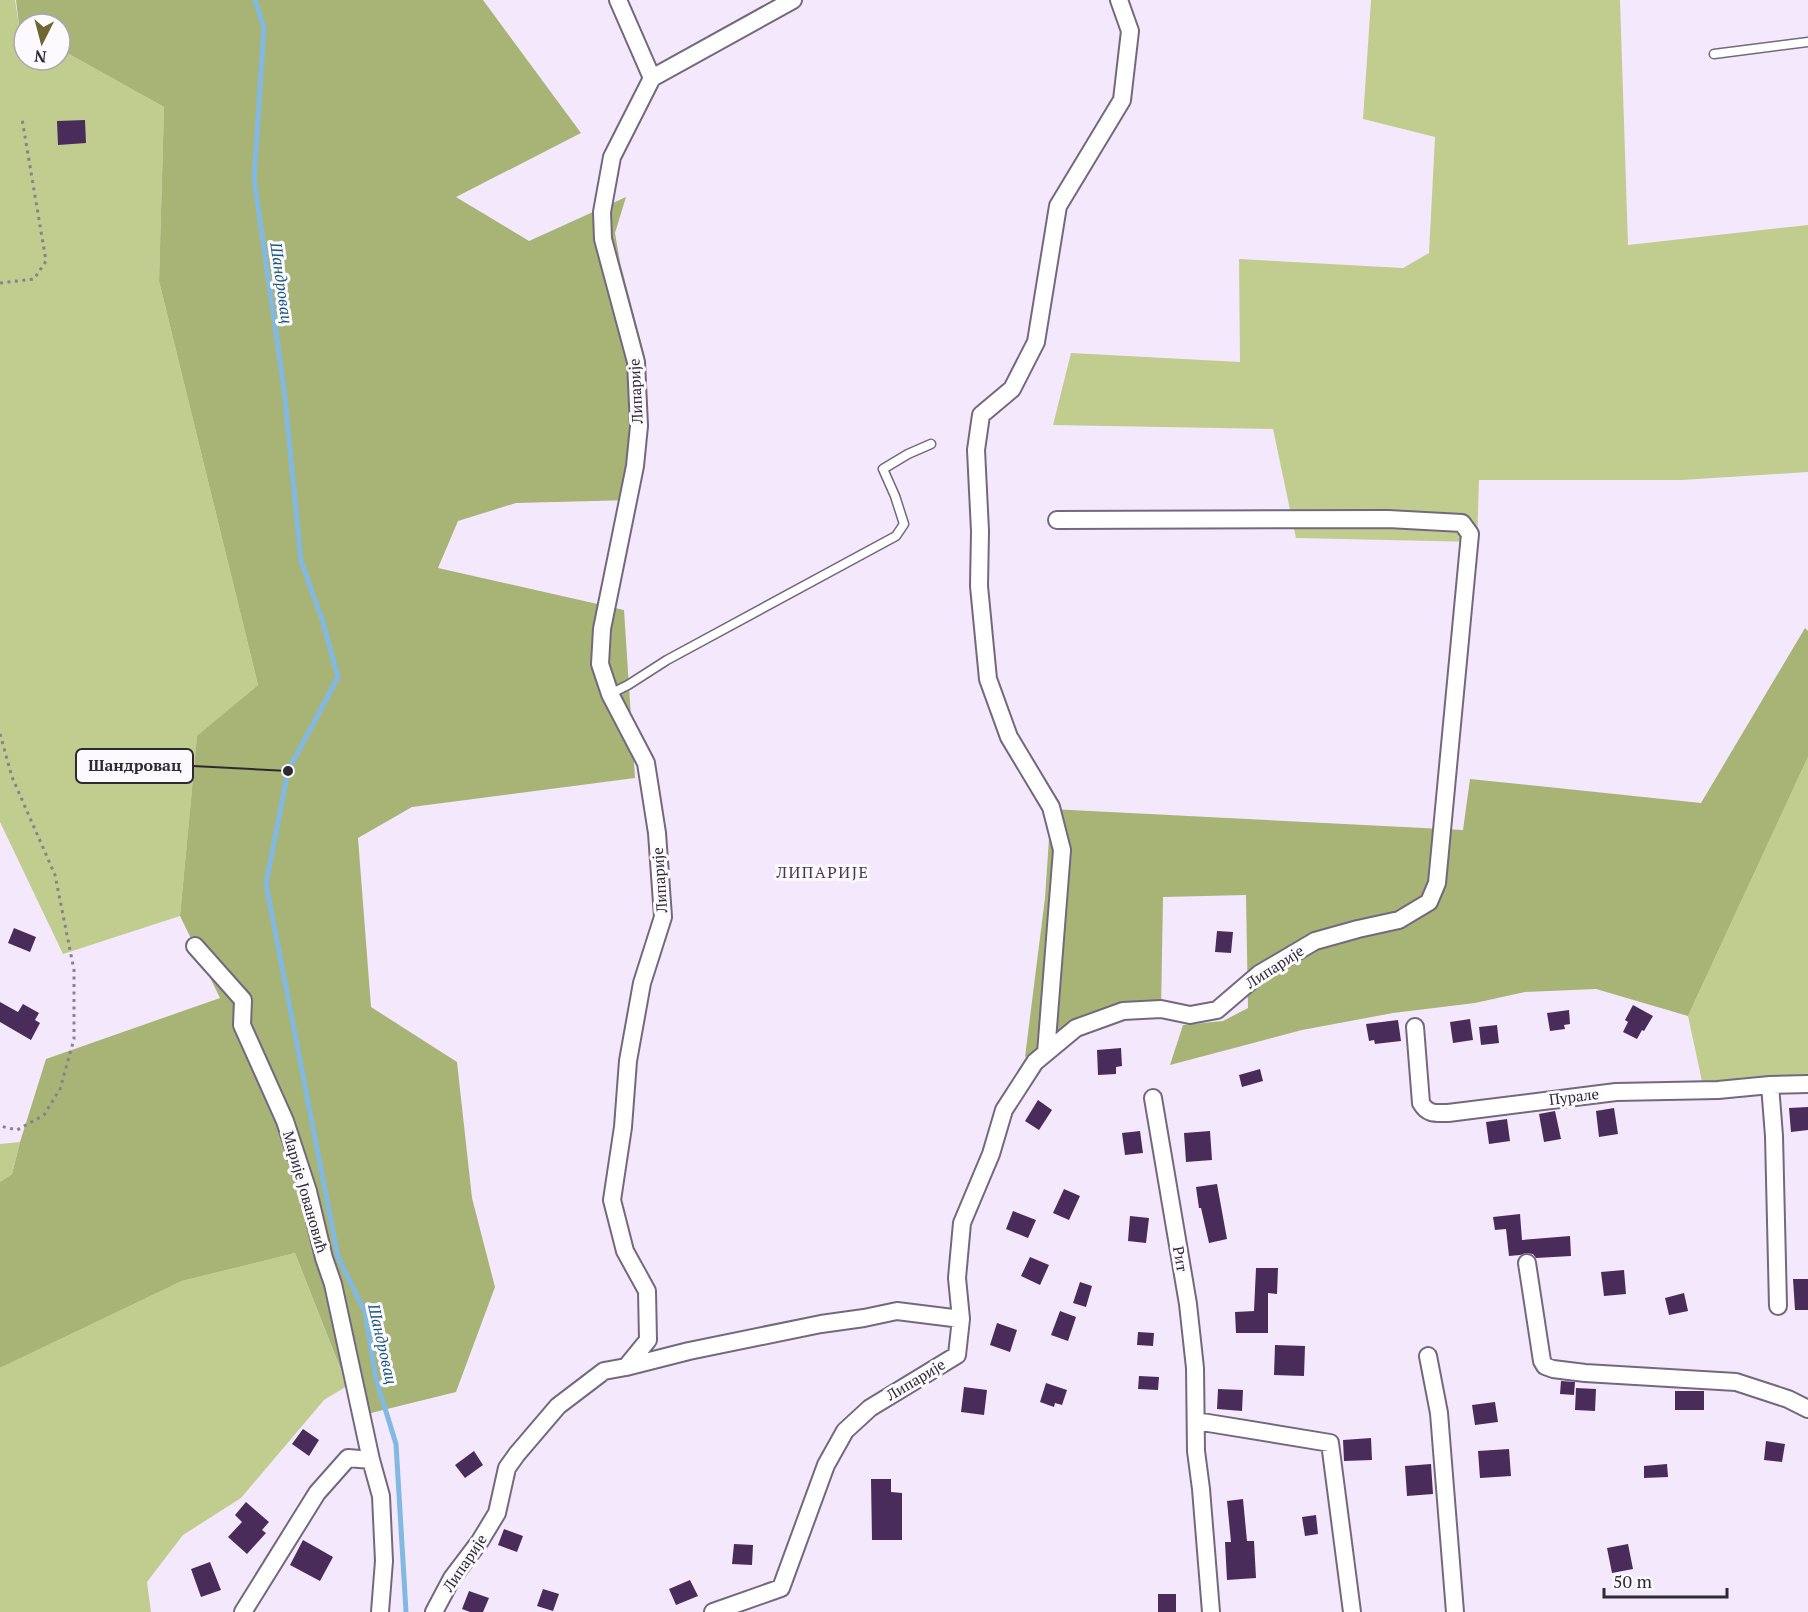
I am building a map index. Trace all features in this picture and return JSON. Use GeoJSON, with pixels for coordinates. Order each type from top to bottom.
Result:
{"type":"FeatureCollection","features":[{"type":"Feature","properties":{"kind":"street"},"geometry":{"type":"LineString","coordinates":[[618,0],[652,78],[793,0]]}},
{"type":"Feature","properties":{"kind":"street"},"geometry":{"type":"LineString","coordinates":[[1046,1053],[1062,850],[1051,807],[1009,737],[988,679],[980,586],[976,450],[981,415],[1012,389],[1036,342],[1058,206],[1122,100],[1130,31],[1119,0]]}},
{"type":"Feature","properties":{"kind":"street","name":"Липарије"},"geometry":{"type":"LineString","coordinates":[[434,1612],[452,1578],[497,1514],[507,1468],[517,1454],[558,1406],[604,1371],[626,1367],[648,1340],[647,1291],[625,1251],[612,1200],[623,1127],[628,1061],[638,1005],[642,983],[663,917],[657,833],[646,763],[610,694],[600,664],[602,629],[635,466],[639,426],[636,362],[603,239],[602,212],[612,158],[652,78]]}},
{"type":"Feature","properties":{"kind":"street","name":"Липарије"},"geometry":{"type":"LineString","coordinates":[[713,1612],[781,1588],[826,1466],[846,1431],[870,1408],[957,1355],[961,1318],[957,1278],[962,1223],[991,1154],[1004,1110],[1035,1062],[1076,1028],[1123,1011],[1161,1009],[1190,1015],[1217,1010],[1259,974],[1315,941],[1399,920],[1429,902],[1437,883],[1470,534],[1462,523],[1388,519],[1057,520]]}},
{"type":"Feature","properties":{"kind":"street","name":"Марије Јовановић"},"geometry":{"type":"LineString","coordinates":[[195,946],[243,1000],[242,1025],[285,1121],[308,1191],[324,1258],[333,1284],[371,1460],[381,1496],[384,1561],[380,1612]]}},
{"type":"Feature","properties":{"kind":"street","name":"Пурале"},"geometry":{"type":"LineString","coordinates":[[1414,1027],[1421,1104],[1429,1113],[1448,1113],[1616,1092],[1718,1090],[1808,1084]]}},
{"type":"Feature","properties":{"kind":"street"},"geometry":{"type":"LineString","coordinates":[[1770,1085],[1774,1136],[1778,1306]]}},
{"type":"Feature","properties":{"kind":"street","name":"Рит"},"geometry":{"type":"LineString","coordinates":[[1153,1098],[1188,1304],[1195,1368],[1196,1451],[1210,1612]]}},
{"type":"Feature","properties":{"kind":"street"},"geometry":{"type":"LineString","coordinates":[[1527,1263],[1542,1360],[1545,1366],[1585,1373],[1736,1382],[1788,1399],[1808,1409]]}},
{"type":"Feature","properties":{"kind":"street"},"geometry":{"type":"LineString","coordinates":[[626,1367],[755,1337],[897,1311],[961,1318]]}},
{"type":"Feature","properties":{"kind":"street"},"geometry":{"type":"LineString","coordinates":[[1428,1356],[1439,1413],[1455,1612]]}},
{"type":"Feature","properties":{"kind":"street"},"geometry":{"type":"LineString","coordinates":[[1196,1421],[1330,1443],[1352,1612]]}},
{"type":"Feature","properties":{"kind":"street"},"geometry":{"type":"LineString","coordinates":[[243,1612],[316,1493],[348,1458],[371,1460]]}},
{"type":"Feature","properties":{"kind":"lane"},"geometry":{"type":"LineString","coordinates":[[1714,54],[1808,42]]}},
{"type":"Feature","properties":{"kind":"lane"},"geometry":{"type":"LineString","coordinates":[[610,694],[667,660],[896,536],[904,524],[883,469],[908,454],[932,444]]}},
{"type":"Feature","properties":{"kind":"path"},"geometry":{"type":"LineString","coordinates":[[0,283],[34,279],[46,261],[22,119]]}},
{"type":"Feature","properties":{"kind":"path"},"geometry":{"type":"LineString","coordinates":[[0,734],[12,777],[55,875],[74,970],[74,1040],[60,1089],[44,1115],[17,1130],[0,1126]]}},
{"type":"Feature","properties":{"kind":"green space"},"geometry":{"type":"Polygon","coordinates":[[[0,0],[15,0],[17,12],[12,12],[12,72],[72,72],[72,56],[164,107],[159,281],[258,685],[197,737],[180,916],[63,954],[0,822],[0,0]]]}},
{"type":"Feature","properties":{"kind":"green space"},"geometry":{"type":"Polygon","coordinates":[[[16,0],[483,0],[581,133],[456,197],[529,241],[626,197],[615,233],[620,262],[645,357],[644,439],[633,500],[516,503],[458,521],[438,568],[624,610],[635,778],[412,807],[358,838],[371,1007],[457,1062],[472,1198],[495,1287],[456,1392],[359,1416],[295,1253],[182,1281],[0,1368],[0,1182],[12,1174],[46,1059],[220,998],[180,916],[197,736],[258,685],[159,281],[164,107],[72,56],[72,12],[17,12],[16,0]]]}},
{"type":"Feature","properties":{"kind":"green space"},"geometry":{"type":"Polygon","coordinates":[[[1371,0],[1620,0],[1628,245],[1808,225],[1808,472],[1682,480],[1479,480],[1477,542],[1296,538],[1273,429],[1053,425],[1071,353],[1240,362],[1239,259],[1403,268],[1429,253],[1435,137],[1363,119],[1371,0]]]}},
{"type":"Feature","properties":{"kind":"green space"},"geometry":{"type":"Polygon","coordinates":[[[1805,628],[1808,631],[1808,757],[1688,1016],[1596,989],[1525,992],[1475,1003],[1393,1013],[1302,1030],[1170,1065],[1183,1025],[1223,1021],[1248,1008],[1246,895],[1163,897],[1161,1012],[1140,1013],[1025,1057],[1045,898],[1051,809],[1463,830],[1470,779],[1701,803],[1805,628]]]}},
{"type":"Feature","properties":{"kind":"green space"},"geometry":{"type":"Polygon","coordinates":[[[1808,757],[1808,1079],[1703,1086],[1688,1016],[1808,757]]]}},
{"type":"Feature","properties":{"kind":"green space"},"geometry":{"type":"Polygon","coordinates":[[[20,1142],[12,1174],[0,1182],[0,1144],[20,1142]]]}},
{"type":"Feature","properties":{"kind":"green space"},"geometry":{"type":"Polygon","coordinates":[[[295,1253],[347,1386],[324,1400],[241,1498],[183,1535],[147,1582],[151,1612],[0,1612],[0,1368],[182,1281],[295,1253]]]}},
{"type":"Feature","properties":{"kind":"building"},"geometry":{"type":"Polygon","coordinates":[[[85,120],[86,143],[58,145],[57,121],[85,120]]]}},
{"type":"Feature","properties":{"kind":"building"},"geometry":{"type":"Polygon","coordinates":[[[14,928],[36,937],[30,952],[8,943],[14,928]]]}},
{"type":"Feature","properties":{"kind":"building"},"geometry":{"type":"Polygon","coordinates":[[[1217,931],[1233,932],[1231,953],[1215,952],[1217,931]]]}},
{"type":"Feature","properties":{"kind":"building"},"geometry":{"type":"Polygon","coordinates":[[[0,1002],[18,1012],[23,1004],[39,1013],[35,1020],[40,1023],[31,1040],[0,1022],[0,1002]]]}},
{"type":"Feature","properties":{"kind":"building"},"geometry":{"type":"Polygon","coordinates":[[[1633,1005],[1653,1016],[1637,1039],[1623,1032],[1628,1022],[1625,1020],[1633,1005]]]}},
{"type":"Feature","properties":{"kind":"building"},"geometry":{"type":"Polygon","coordinates":[[[1569,1010],[1570,1024],[1564,1025],[1565,1029],[1550,1031],[1547,1013],[1569,1010]]]}},
{"type":"Feature","properties":{"kind":"building"},"geometry":{"type":"Polygon","coordinates":[[[1470,1019],[1473,1040],[1453,1043],[1450,1022],[1470,1019]]]}},
{"type":"Feature","properties":{"kind":"building"},"geometry":{"type":"Polygon","coordinates":[[[1398,1020],[1401,1041],[1375,1044],[1374,1040],[1369,1041],[1366,1024],[1398,1020]]]}},
{"type":"Feature","properties":{"kind":"building"},"geometry":{"type":"Polygon","coordinates":[[[1497,1025],[1499,1043],[1481,1045],[1479,1027],[1497,1025]]]}},
{"type":"Feature","properties":{"kind":"building"},"geometry":{"type":"Polygon","coordinates":[[[1121,1048],[1122,1066],[1116,1067],[1116,1074],[1098,1075],[1097,1050],[1121,1048]]]}},
{"type":"Feature","properties":{"kind":"building"},"geometry":{"type":"Polygon","coordinates":[[[1260,1069],[1263,1081],[1242,1087],[1239,1075],[1260,1069]]]}},
{"type":"Feature","properties":{"kind":"building"},"geometry":{"type":"Polygon","coordinates":[[[1038,1100],[1052,1110],[1039,1130],[1025,1121],[1038,1100]]]}},
{"type":"Feature","properties":{"kind":"building"},"geometry":{"type":"Polygon","coordinates":[[[1808,1107],[1808,1130],[1791,1132],[1789,1108],[1808,1107]]]}},
{"type":"Feature","properties":{"kind":"building"},"geometry":{"type":"Polygon","coordinates":[[[1614,1108],[1618,1134],[1599,1137],[1596,1111],[1614,1108]]]}},
{"type":"Feature","properties":{"kind":"building"},"geometry":{"type":"Polygon","coordinates":[[[1555,1111],[1561,1139],[1544,1142],[1539,1114],[1555,1111]]]}},
{"type":"Feature","properties":{"kind":"building"},"geometry":{"type":"Polygon","coordinates":[[[1507,1119],[1510,1141],[1489,1144],[1486,1122],[1507,1119]]]}},
{"type":"Feature","properties":{"kind":"building"},"geometry":{"type":"Polygon","coordinates":[[[1140,1131],[1143,1153],[1125,1155],[1122,1133],[1140,1131]]]}},
{"type":"Feature","properties":{"kind":"building"},"geometry":{"type":"Polygon","coordinates":[[[1210,1131],[1212,1160],[1186,1162],[1184,1133],[1210,1131]]]}},
{"type":"Feature","properties":{"kind":"building"},"geometry":{"type":"Polygon","coordinates":[[[1217,1184],[1227,1239],[1209,1243],[1201,1208],[1199,1208],[1196,1187],[1217,1184]]]}},
{"type":"Feature","properties":{"kind":"building"},"geometry":{"type":"Polygon","coordinates":[[[1064,1189],[1080,1196],[1069,1220],[1053,1213],[1064,1189]]]}},
{"type":"Feature","properties":{"kind":"building"},"geometry":{"type":"Polygon","coordinates":[[[1013,1211],[1036,1220],[1028,1238],[1006,1229],[1013,1211]]]}},
{"type":"Feature","properties":{"kind":"building"},"geometry":{"type":"Polygon","coordinates":[[[1520,1214],[1522,1240],[1570,1236],[1571,1256],[1536,1258],[1533,1254],[1526,1253],[1509,1256],[1506,1229],[1495,1230],[1493,1217],[1520,1214]]]}},
{"type":"Feature","properties":{"kind":"building"},"geometry":{"type":"Polygon","coordinates":[[[1130,1216],[1149,1218],[1146,1243],[1128,1241],[1130,1216]]]}},
{"type":"Feature","properties":{"kind":"building"},"geometry":{"type":"Polygon","coordinates":[[[1030,1257],[1049,1265],[1040,1285],[1021,1276],[1030,1257]]]}},
{"type":"Feature","properties":{"kind":"building"},"geometry":{"type":"Polygon","coordinates":[[[1256,1268],[1278,1268],[1277,1294],[1268,1293],[1268,1333],[1236,1333],[1235,1312],[1254,1311],[1256,1268]]]}},
{"type":"Feature","properties":{"kind":"building"},"geometry":{"type":"Polygon","coordinates":[[[1624,1270],[1626,1294],[1604,1296],[1601,1272],[1624,1270]]]}},
{"type":"Feature","properties":{"kind":"building"},"geometry":{"type":"Polygon","coordinates":[[[1793,1279],[1808,1279],[1808,1310],[1795,1310],[1793,1279]]]}},
{"type":"Feature","properties":{"kind":"building"},"geometry":{"type":"Polygon","coordinates":[[[1080,1282],[1092,1286],[1086,1307],[1073,1303],[1080,1282]]]}},
{"type":"Feature","properties":{"kind":"building"},"geometry":{"type":"Polygon","coordinates":[[[1684,1293],[1688,1311],[1669,1315],[1665,1298],[1684,1293]]]}},
{"type":"Feature","properties":{"kind":"building"},"geometry":{"type":"Polygon","coordinates":[[[1060,1311],[1076,1317],[1068,1341],[1051,1335],[1060,1311]]]}},
{"type":"Feature","properties":{"kind":"building"},"geometry":{"type":"Polygon","coordinates":[[[997,1323],[1017,1330],[1010,1352],[990,1345],[997,1323]]]}},
{"type":"Feature","properties":{"kind":"building"},"geometry":{"type":"Polygon","coordinates":[[[1138,1332],[1154,1333],[1153,1346],[1137,1345],[1138,1332]]]}},
{"type":"Feature","properties":{"kind":"building"},"geometry":{"type":"Polygon","coordinates":[[[1275,1345],[1305,1346],[1304,1376],[1274,1375],[1275,1345]]]}},
{"type":"Feature","properties":{"kind":"building"},"geometry":{"type":"Polygon","coordinates":[[[1139,1376],[1159,1377],[1158,1390],[1138,1389],[1139,1376]]]}},
{"type":"Feature","properties":{"kind":"building"},"geometry":{"type":"Polygon","coordinates":[[[1561,1381],[1575,1382],[1574,1395],[1560,1394],[1561,1381]]]}},
{"type":"Feature","properties":{"kind":"building"},"geometry":{"type":"Polygon","coordinates":[[[1046,1383],[1067,1390],[1062,1405],[1055,1403],[1054,1407],[1040,1402],[1046,1383]]]}},
{"type":"Feature","properties":{"kind":"building"},"geometry":{"type":"Polygon","coordinates":[[[964,1387],[987,1390],[984,1415],[961,1412],[964,1387]]]}},
{"type":"Feature","properties":{"kind":"building"},"geometry":{"type":"Polygon","coordinates":[[[1576,1388],[1596,1389],[1595,1411],[1575,1410],[1576,1388]]]}},
{"type":"Feature","properties":{"kind":"building"},"geometry":{"type":"Polygon","coordinates":[[[1218,1389],[1243,1390],[1242,1411],[1217,1409],[1218,1389]]]}},
{"type":"Feature","properties":{"kind":"building"},"geometry":{"type":"Polygon","coordinates":[[[1675,1391],[1704,1391],[1704,1410],[1675,1410],[1675,1391]]]}},
{"type":"Feature","properties":{"kind":"building"},"geometry":{"type":"Polygon","coordinates":[[[1495,1402],[1498,1422],[1475,1425],[1472,1405],[1495,1402]]]}},
{"type":"Feature","properties":{"kind":"building"},"geometry":{"type":"Polygon","coordinates":[[[303,1429],[319,1440],[309,1456],[292,1444],[303,1429]]]}},
{"type":"Feature","properties":{"kind":"building"},"geometry":{"type":"Polygon","coordinates":[[[1371,1438],[1372,1460],[1344,1461],[1343,1440],[1371,1438]]]}},
{"type":"Feature","properties":{"kind":"building"},"geometry":{"type":"Polygon","coordinates":[[[1766,1441],[1785,1444],[1782,1462],[1764,1460],[1766,1441]]]}},
{"type":"Feature","properties":{"kind":"building"},"geometry":{"type":"Polygon","coordinates":[[[1509,1449],[1511,1476],[1480,1478],[1478,1451],[1509,1449]]]}},
{"type":"Feature","properties":{"kind":"building"},"geometry":{"type":"Polygon","coordinates":[[[474,1451],[483,1465],[465,1478],[455,1465],[474,1451]]]}},
{"type":"Feature","properties":{"kind":"building"},"geometry":{"type":"Polygon","coordinates":[[[1431,1464],[1433,1494],[1407,1496],[1405,1466],[1431,1464]]]}},
{"type":"Feature","properties":{"kind":"building"},"geometry":{"type":"Polygon","coordinates":[[[1667,1464],[1668,1477],[1644,1478],[1644,1466],[1667,1464]]]}},
{"type":"Feature","properties":{"kind":"building"},"geometry":{"type":"Polygon","coordinates":[[[871,1479],[891,1479],[891,1492],[902,1493],[902,1540],[872,1540],[871,1479]]]}},
{"type":"Feature","properties":{"kind":"building"},"geometry":{"type":"Polygon","coordinates":[[[1243,1499],[1247,1541],[1254,1541],[1256,1578],[1227,1580],[1225,1542],[1231,1542],[1227,1501],[1243,1499]]]}},
{"type":"Feature","properties":{"kind":"building"},"geometry":{"type":"Polygon","coordinates":[[[246,1502],[269,1522],[262,1530],[266,1533],[247,1554],[228,1537],[242,1522],[235,1515],[246,1502]]]}},
{"type":"Feature","properties":{"kind":"building"},"geometry":{"type":"Polygon","coordinates":[[[1316,1515],[1318,1534],[1305,1536],[1302,1517],[1316,1515]]]}},
{"type":"Feature","properties":{"kind":"building"},"geometry":{"type":"Polygon","coordinates":[[[504,1529],[523,1536],[517,1552],[498,1545],[504,1529]]]}},
{"type":"Feature","properties":{"kind":"building"},"geometry":{"type":"Polygon","coordinates":[[[303,1540],[333,1557],[320,1581],[290,1565],[303,1540]]]}},
{"type":"Feature","properties":{"kind":"building"},"geometry":{"type":"Polygon","coordinates":[[[734,1544],[753,1545],[752,1565],[732,1564],[734,1544]]]}},
{"type":"Feature","properties":{"kind":"building"},"geometry":{"type":"Polygon","coordinates":[[[1628,1544],[1633,1569],[1612,1573],[1607,1548],[1628,1544]]]}},
{"type":"Feature","properties":{"kind":"building"},"geometry":{"type":"Polygon","coordinates":[[[210,1562],[221,1590],[201,1597],[191,1569],[210,1562]]]}},
{"type":"Feature","properties":{"kind":"building"},"geometry":{"type":"Polygon","coordinates":[[[690,1580],[698,1596],[676,1605],[669,1589],[690,1580]]]}},
{"type":"Feature","properties":{"kind":"building"},"geometry":{"type":"Polygon","coordinates":[[[543,1589],[559,1594],[553,1611],[537,1606],[543,1589]]]}},
{"type":"Feature","properties":{"kind":"building"},"geometry":{"type":"Polygon","coordinates":[[[469,1591],[489,1598],[483,1612],[470,1612],[462,1609],[469,1591]]]}},
{"type":"Feature","properties":{"kind":"building"},"geometry":{"type":"Polygon","coordinates":[[[1158,1594],[1176,1594],[1176,1612],[1158,1612],[1158,1594]]]}},
{"type":"Feature","properties":{"kind":"waterway","name":"Шандровац"},"geometry":{"type":"LineString","coordinates":[[255,0],[264,28],[254,179],[284,389],[301,561],[322,619],[338,677],[288,771],[266,884],[338,1257],[365,1312],[376,1379],[396,1444],[406,1612]]}},
{"type":"Feature","properties":{"kind":"place","name":"Шандровац"},"geometry":{"type":"Point","coordinates":[288,771]}},
{"type":"Feature","properties":{"kind":"district","name":"ЛИПАРИЈЕ"},"geometry":{"type":"Point","coordinates":[823,872]}}]}
